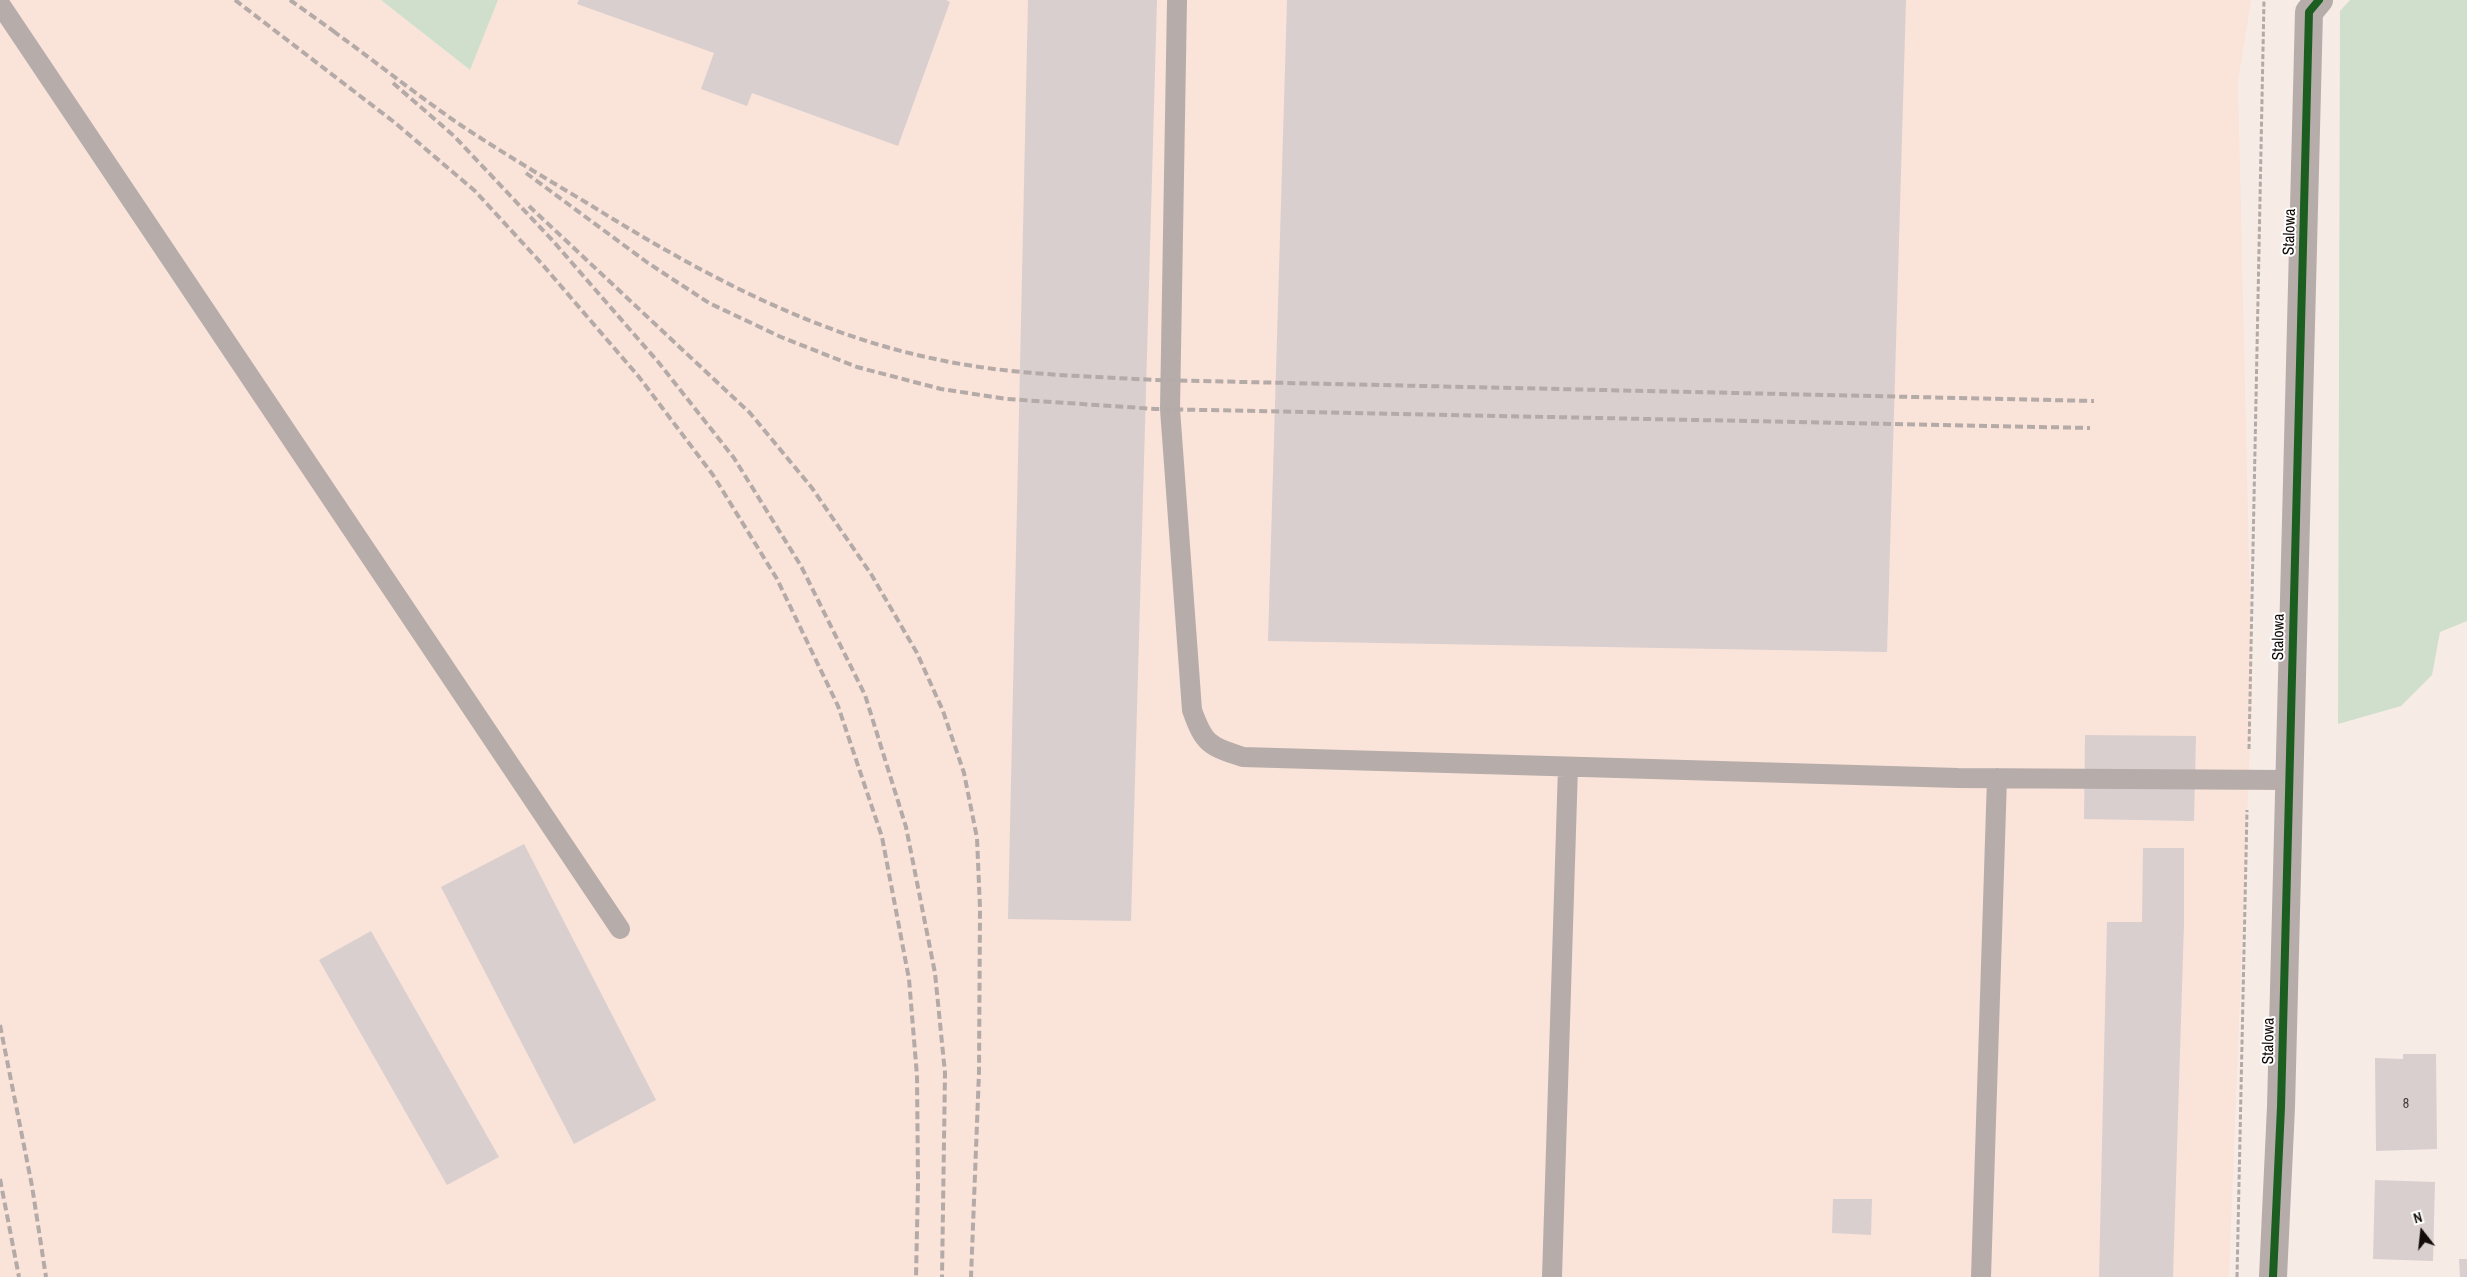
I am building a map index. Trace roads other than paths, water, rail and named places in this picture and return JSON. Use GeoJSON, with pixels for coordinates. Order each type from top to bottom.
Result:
{"type":"FeatureCollection","features":[{"type":"Feature","properties":{"kind":"street","name":"Stalowa"},"geometry":{"type":"LineString","coordinates":[[2273,1277],[2281,1106],[2311,4]]}},
{"type":"Feature","properties":{"kind":"lane"},"geometry":{"type":"LineString","coordinates":[[1177,0],[1170,409],[1192,710],[1206,741],[1243,757],[1997,778],[2289,780]]}},
{"type":"Feature","properties":{"kind":"lane"},"geometry":{"type":"LineString","coordinates":[[0,4],[620,928]]}},
{"type":"Feature","properties":{"kind":"lane"},"geometry":{"type":"LineString","coordinates":[[1552,1277],[1568,767]]}},
{"type":"Feature","properties":{"kind":"lane"},"geometry":{"type":"LineString","coordinates":[[1981,1277],[1997,778]]}},
{"type":"Feature","properties":{"kind":"railway"},"geometry":{"type":"LineString","coordinates":[[235,0],[394,122],[475,191],[542,264],[639,377],[713,475],[777,579],[838,706],[882,837],[909,979],[917,1076],[918,1183],[916,1277]]}},
{"type":"Feature","properties":{"kind":"railway"},"geometry":{"type":"LineString","coordinates":[[290,0],[339,35]]}},
{"type":"Feature","properties":{"kind":"railway"},"geometry":{"type":"LineString","coordinates":[[333,31],[429,103],[477,136],[629,229],[715,277],[804,318],[850,335],[897,350],[945,361],[1023,372],[1155,380],[2094,401]]}},
{"type":"Feature","properties":{"kind":"railway"},"geometry":{"type":"LineString","coordinates":[[393,83],[454,136],[553,241],[659,363],[734,458],[801,566],[865,695],[906,827],[935,973],[945,1073],[942,1277]]}},
{"type":"Feature","properties":{"kind":"railway"},"geometry":{"type":"LineString","coordinates":[[526,173],[648,263],[709,303],[781,337],[857,367],[941,389],[1007,399],[1156,409],[2090,428]]}},
{"type":"Feature","properties":{"kind":"railway"},"geometry":{"type":"LineString","coordinates":[[529,206],[750,413],[812,488],[871,574],[917,653],[943,711],[964,773],[977,838],[980,908],[979,1072],[971,1277]]}},
{"type":"Feature","properties":{"kind":"railway"},"geometry":{"type":"LineString","coordinates":[[0,1025],[32,1186],[46,1277]]}},
{"type":"Feature","properties":{"kind":"railway"},"geometry":{"type":"LineString","coordinates":[[0,1179],[19,1277]]}}]}
